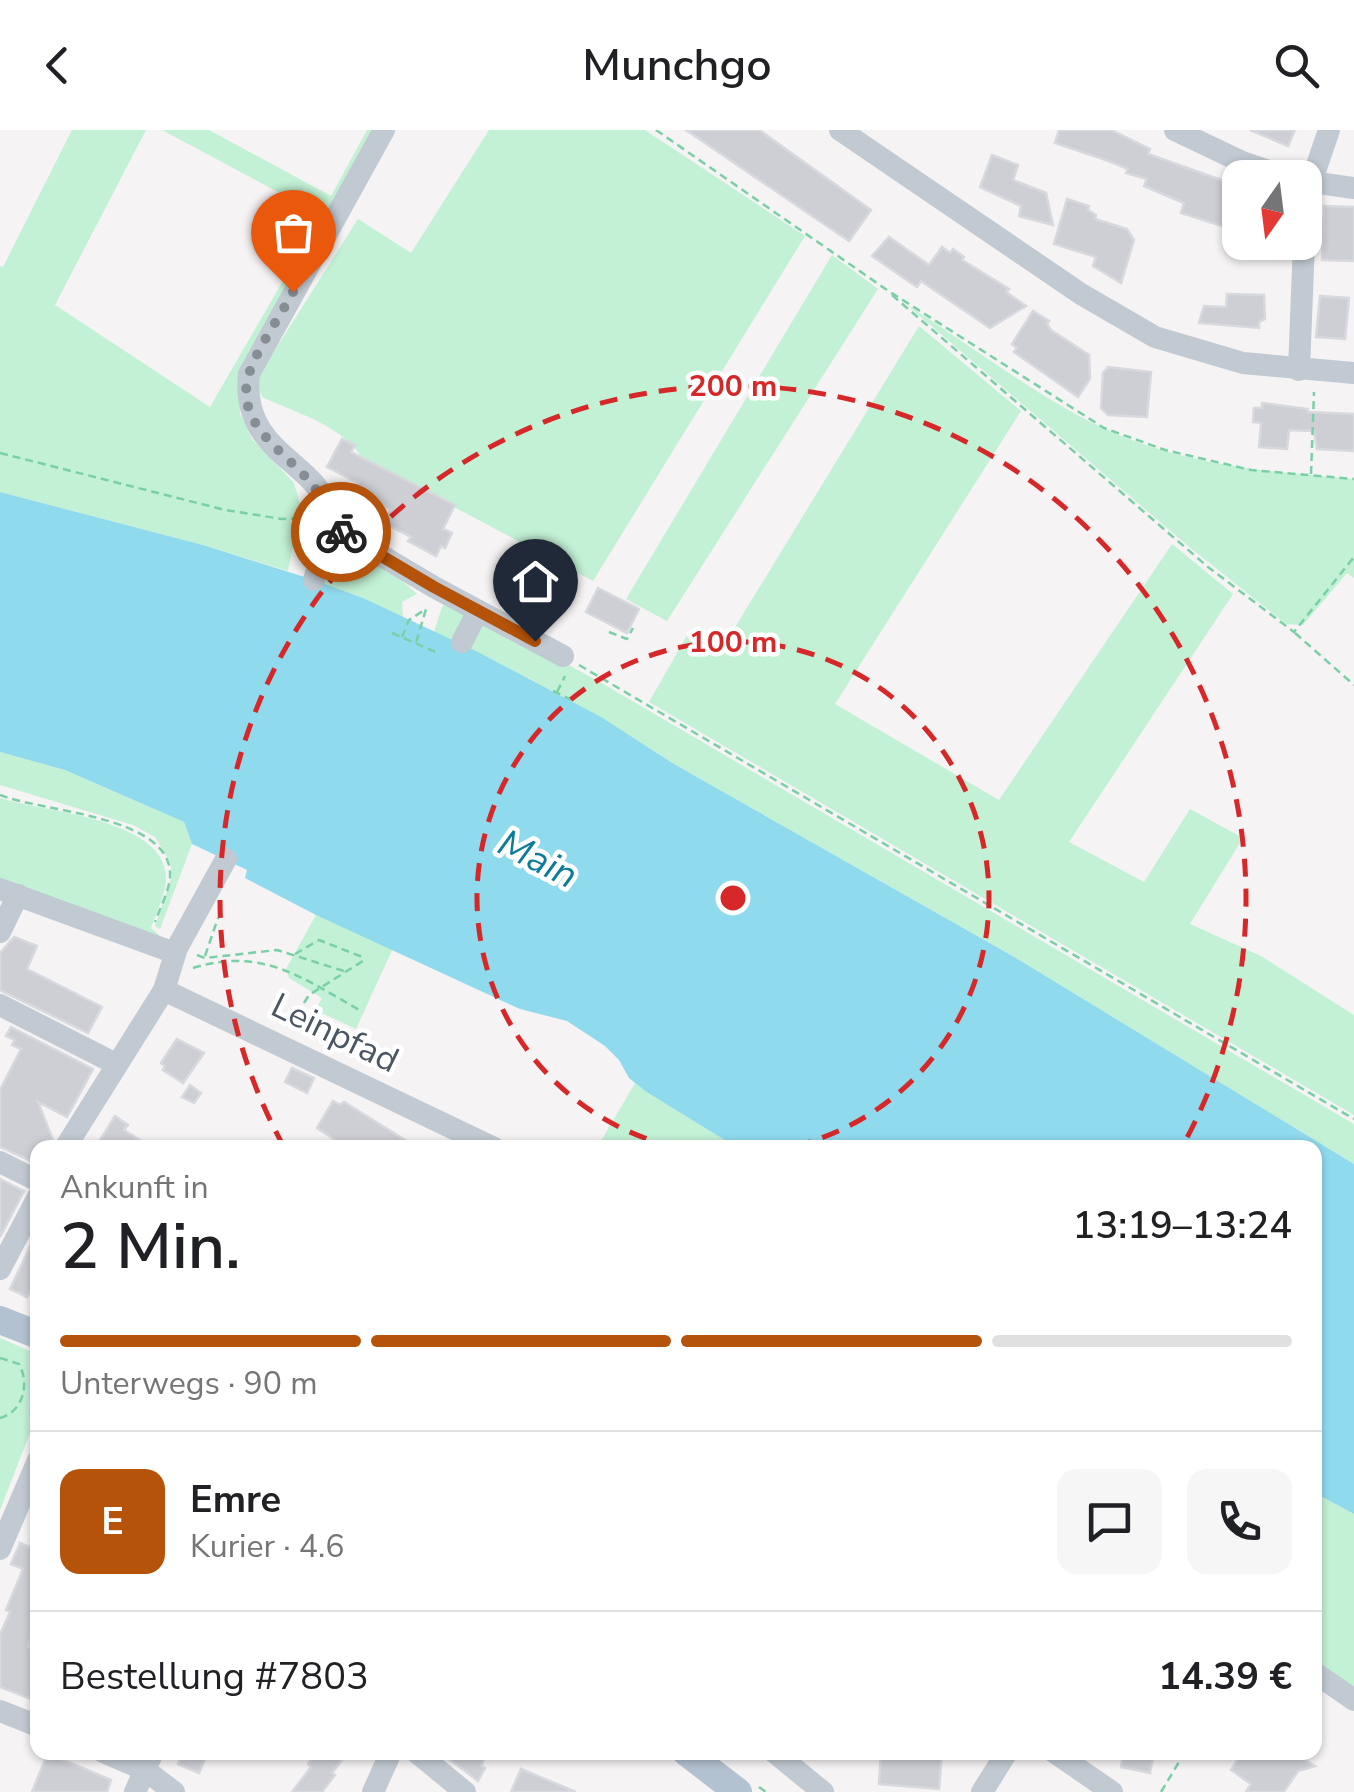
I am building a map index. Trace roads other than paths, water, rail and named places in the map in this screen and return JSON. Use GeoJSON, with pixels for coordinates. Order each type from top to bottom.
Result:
{"type":"FeatureCollection","features":[{"type":"Feature","properties":{"kind":"main road"},"geometry":{"type":"LineString","coordinates":[[0,1320],[30,1332]]}},
{"type":"Feature","properties":{"kind":"main road"},"geometry":{"type":"LineString","coordinates":[[696,1760],[738,1792]]}},
{"type":"Feature","properties":{"kind":"street"},"geometry":{"type":"LineString","coordinates":[[314,580],[328,524],[325,502],[259,428],[249,402],[249,374],[384,130]]}},
{"type":"Feature","properties":{"kind":"street"},"geometry":{"type":"LineString","coordinates":[[840,130],[1136,328],[1199,352],[1243,363],[1354,373]]}},
{"type":"Feature","properties":{"kind":"street"},"geometry":{"type":"LineString","coordinates":[[1175,130],[1238,160]]}},
{"type":"Feature","properties":{"kind":"street"},"geometry":{"type":"LineString","coordinates":[[1314,160],[1330,130]]}},
{"type":"Feature","properties":{"kind":"street"},"geometry":{"type":"LineString","coordinates":[[1322,184],[1354,188]]}},
{"type":"Feature","properties":{"kind":"street"},"geometry":{"type":"LineString","coordinates":[[1304,260],[1307,370]]}},
{"type":"Feature","properties":{"kind":"street"},"geometry":{"type":"LineString","coordinates":[[328,524],[432,599],[478,611],[564,656]]}},
{"type":"Feature","properties":{"kind":"street"},"geometry":{"type":"LineString","coordinates":[[462,642],[478,611]]}},
{"type":"Feature","properties":{"kind":"street"},"geometry":{"type":"LineString","coordinates":[[70,1140],[166,983],[176,951],[226,859]]}},
{"type":"Feature","properties":{"kind":"street"},"geometry":{"type":"LineString","coordinates":[[0,932],[9,892],[176,951]]}},
{"type":"Feature","properties":{"kind":"street","name":"Leinpfad"},"geometry":{"type":"LineString","coordinates":[[166,983],[470,1140]]}},
{"type":"Feature","properties":{"kind":"street"},"geometry":{"type":"LineString","coordinates":[[0,1005],[116,1064]]}},
{"type":"Feature","properties":{"kind":"street"},"geometry":{"type":"LineString","coordinates":[[0,1162],[30,1178]]}},
{"type":"Feature","properties":{"kind":"street"},"geometry":{"type":"LineString","coordinates":[[0,1269],[30,1212]]}},
{"type":"Feature","properties":{"kind":"street"},"geometry":{"type":"LineString","coordinates":[[0,1549],[30,1479]]}},
{"type":"Feature","properties":{"kind":"street"},"geometry":{"type":"LineString","coordinates":[[1322,1678],[1354,1700]]}},
{"type":"Feature","properties":{"kind":"street"},"geometry":{"type":"LineString","coordinates":[[0,1710],[30,1723]]}},
{"type":"Feature","properties":{"kind":"street"},"geometry":{"type":"LineString","coordinates":[[372,1792],[388,1760]]}},
{"type":"Feature","properties":{"kind":"street"},"geometry":{"type":"LineString","coordinates":[[426,1760],[465,1792]]}},
{"type":"Feature","properties":{"kind":"street"},"geometry":{"type":"LineString","coordinates":[[784,1760],[824,1792]]}},
{"type":"Feature","properties":{"kind":"street"},"geometry":{"type":"LineString","coordinates":[[982,1792],[1002,1760]]}},
{"type":"Feature","properties":{"kind":"street"},"geometry":{"type":"LineString","coordinates":[[1066,1760],[1112,1792]]}},
{"type":"Feature","properties":{"kind":"street"},"geometry":{"type":"LineString","coordinates":[[135,1792],[149,1761],[174,1792]]}},
{"type":"Feature","properties":{"kind":"water","name":"Main"},"geometry":{"type":"Polygon","coordinates":[[[0,492],[203,545],[314,580],[363,598],[478,652],[601,717],[674,764],[1016,958],[1315,1140],[725,1140],[645,1091],[629,1078],[605,1046],[567,1021],[520,1009],[316,915],[245,878],[247,870],[192,844],[184,822],[65,770],[0,752],[0,492]]]}},
{"type":"Feature","properties":{"kind":"water"},"geometry":{"type":"Polygon","coordinates":[[[1322,1144],[1354,1164],[1354,1514],[1322,1497],[1322,1144]]]}}]}
